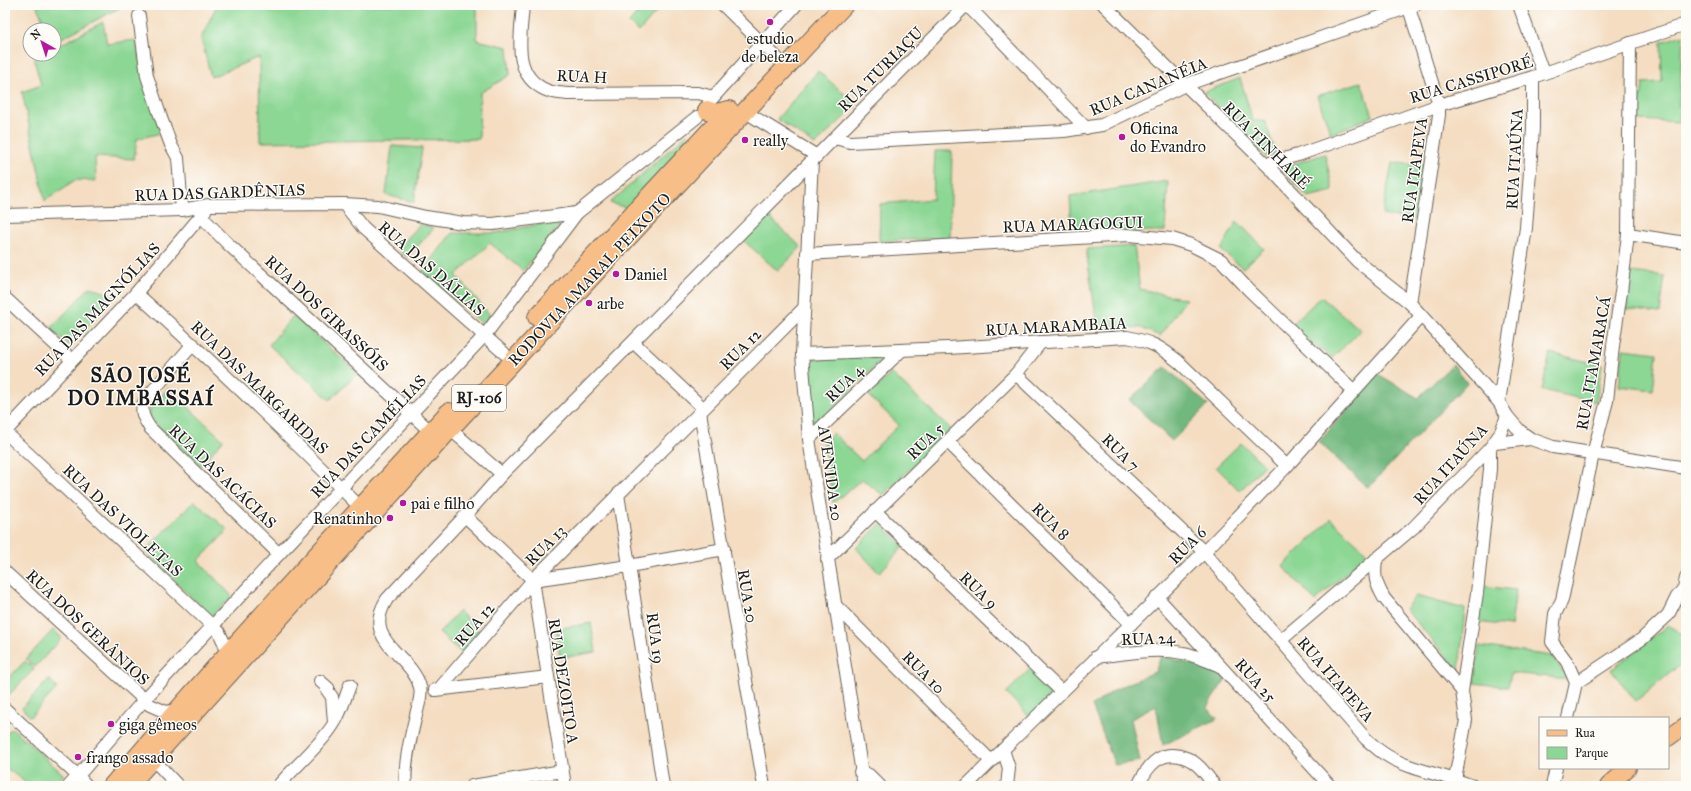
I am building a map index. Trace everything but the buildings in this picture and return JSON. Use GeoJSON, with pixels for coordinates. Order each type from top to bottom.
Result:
{"type":"FeatureCollection","features":[{"type":"Feature","properties":{"kind":"highway","name":"RODOVIA AMARAL PEIXOTO"},"geometry":{"type":"LineString","coordinates":[[112,786],[155,735],[360,507],[702,138],[736,111],[777,58],[827,5]]}},
{"type":"Feature","properties":{"kind":"highway","name":"RODOVIA AMARAL PEIXOTO"},"geometry":{"type":"LineString","coordinates":[[128,786],[736,111],[844,5]]}},
{"type":"Feature","properties":{"kind":"highway"},"geometry":{"type":"LineString","coordinates":[[702,138],[704,110],[716,113],[736,111]]}},
{"type":"Feature","properties":{"kind":"main road"},"geometry":{"type":"LineString","coordinates":[[1669,737],[1686,725]]}},
{"type":"Feature","properties":{"kind":"main road"},"geometry":{"type":"LineString","coordinates":[[1608,786],[1627,769]]}},
{"type":"Feature","properties":{"kind":"street","name":"RUA H"},"geometry":{"type":"LineString","coordinates":[[523,5],[520,48],[522,62],[526,74],[536,84],[547,90],[567,94],[698,93],[704,110]]}},
{"type":"Feature","properties":{"kind":"street"},"geometry":{"type":"LineString","coordinates":[[723,5],[761,44],[777,58]]}},
{"type":"Feature","properties":{"kind":"street","name":"RUA DAS CAMÉLIAS"},"geometry":{"type":"LineString","coordinates":[[69,786],[86,782],[147,703],[216,629],[279,554],[485,335],[577,213],[704,110],[796,5]]}},
{"type":"Feature","properties":{"kind":"street"},"geometry":{"type":"LineString","coordinates":[[967,5],[1086,128]]}},
{"type":"Feature","properties":{"kind":"street","name":"RUA TURIAÇU"},"geometry":{"type":"LineString","coordinates":[[422,691],[414,672],[386,643],[382,634],[378,617],[380,609],[387,599],[465,516],[502,474],[967,5]]}},
{"type":"Feature","properties":{"kind":"street","name":"RUA TINHARÉ"},"geometry":{"type":"LineString","coordinates":[[1106,5],[1266,164],[1357,261],[1410,303]]}},
{"type":"Feature","properties":{"kind":"street"},"geometry":{"type":"LineString","coordinates":[[1519,5],[1538,75]]}},
{"type":"Feature","properties":{"kind":"street","name":"RUA CANANÉIA"},"geometry":{"type":"LineString","coordinates":[[835,138],[850,142],[1064,131],[1102,125],[1185,85],[1411,6]]}},
{"type":"Feature","properties":{"kind":"street","name":"RUA ITAPEVA"},"geometry":{"type":"LineString","coordinates":[[1410,303],[1439,115],[1439,105],[1411,6]]}},
{"type":"Feature","properties":{"kind":"street"},"geometry":{"type":"LineString","coordinates":[[139,16],[147,76],[171,145],[178,158],[182,210]]}},
{"type":"Feature","properties":{"kind":"street","name":"RUA CASSIPORÉ"},"geometry":{"type":"LineString","coordinates":[[1266,164],[1298,155],[1439,105],[1538,75],[1686,24]]}},
{"type":"Feature","properties":{"kind":"street","name":"RUA ITAMARACÁ"},"geometry":{"type":"LineString","coordinates":[[1576,683],[1567,662],[1552,642],[1555,614],[1562,600],[1593,454],[1606,401],[1628,234],[1630,43]]}},
{"type":"Feature","properties":{"kind":"street","name":"RUA ITAÚNA"},"geometry":{"type":"LineString","coordinates":[[1281,640],[1413,528],[1492,446],[1507,416],[1499,402],[1526,228],[1532,128],[1538,75]]}},
{"type":"Feature","properties":{"kind":"street"},"geometry":{"type":"LineString","coordinates":[[736,111],[814,159]]}},
{"type":"Feature","properties":{"kind":"street","name":"AVENIDA 20"},"geometry":{"type":"LineString","coordinates":[[814,159],[803,308],[802,354],[809,439],[860,772],[864,786]]}},
{"type":"Feature","properties":{"kind":"street","name":"RUA DAS GARDÊNIAS"},"geometry":{"type":"LineString","coordinates":[[5,215],[182,210],[209,205],[344,204],[378,206],[426,217],[463,223],[493,224],[577,213]]}},
{"type":"Feature","properties":{"kind":"street","name":"RUA DAS DÁLIAS"},"geometry":{"type":"LineString","coordinates":[[344,204],[363,228],[504,353]]}},
{"type":"Feature","properties":{"kind":"street","name":"RUA DAS MAGNÓLIAS"},"geometry":{"type":"LineString","coordinates":[[5,432],[136,293],[202,217],[209,205]]}},
{"type":"Feature","properties":{"kind":"street","name":"RUA DOS GIRASSÓIS"},"geometry":{"type":"LineString","coordinates":[[202,217],[233,248],[430,432]]}},
{"type":"Feature","properties":{"kind":"street"},"geometry":{"type":"LineString","coordinates":[[1628,234],[1686,243]]}},
{"type":"Feature","properties":{"kind":"street","name":"RUA MARAGOGUI"},"geometry":{"type":"LineString","coordinates":[[807,254],[1128,235],[1172,239],[1191,245],[1221,260],[1248,289],[1354,391]]}},
{"type":"Feature","properties":{"kind":"street","name":"RUA DAS MARGARIDAS"},"geometry":{"type":"LineString","coordinates":[[136,293],[193,344],[360,507]]}},
{"type":"Feature","properties":{"kind":"street"},"geometry":{"type":"LineString","coordinates":[[5,298],[72,360]]}},
{"type":"Feature","properties":{"kind":"street"},"geometry":{"type":"LineString","coordinates":[[1410,303],[1420,316],[1499,402]]}},
{"type":"Feature","properties":{"kind":"street","name":"RUA 12"},"geometry":{"type":"LineString","coordinates":[[702,410],[803,308]]}},
{"type":"Feature","properties":{"kind":"street","name":"RUA 6"},"geometry":{"type":"LineString","coordinates":[[966,786],[1204,552],[1287,466],[1420,316]]}},
{"type":"Feature","properties":{"kind":"street","name":"RUA MARAMBAIA"},"geometry":{"type":"LineString","coordinates":[[802,354],[902,350],[1127,337],[1146,341],[1162,347],[1179,362],[1287,466]]}},
{"type":"Feature","properties":{"kind":"street"},"geometry":{"type":"LineString","coordinates":[[632,342],[702,410]]}},
{"type":"Feature","properties":{"kind":"street","name":"RUA 5"},"geometry":{"type":"LineString","coordinates":[[827,559],[1016,374],[1041,342]]}},
{"type":"Feature","properties":{"kind":"street","name":"RUA DAS ACÁCIAS"},"geometry":{"type":"LineString","coordinates":[[193,344],[145,400],[142,409],[142,416],[150,428],[279,554]]}},
{"type":"Feature","properties":{"kind":"street","name":"RUA 4"},"geometry":{"type":"LineString","coordinates":[[809,439],[902,350]]}},
{"type":"Feature","properties":{"kind":"street","name":"RUA 7"},"geometry":{"type":"LineString","coordinates":[[1016,374],[1204,552]]}},
{"type":"Feature","properties":{"kind":"street","name":"RUA 13"},"geometry":{"type":"LineString","coordinates":[[533,580],[702,410]]}},
{"type":"Feature","properties":{"kind":"street","name":"RUA 20"},"geometry":{"type":"LineString","coordinates":[[702,410],[764,786]]}},
{"type":"Feature","properties":{"kind":"street"},"geometry":{"type":"LineString","coordinates":[[1507,416],[1520,431],[1531,439],[1552,447],[1686,468]]}},
{"type":"Feature","properties":{"kind":"street"},"geometry":{"type":"LineString","coordinates":[[450,429],[502,474]]}},
{"type":"Feature","properties":{"kind":"street","name":"RUA DAS VIOLETAS"},"geometry":{"type":"LineString","coordinates":[[5,432],[216,629],[225,645],[226,656]]}},
{"type":"Feature","properties":{"kind":"street"},"geometry":{"type":"LineString","coordinates":[[1455,779],[1466,720],[1462,691],[1477,593],[1492,446],[1531,439]]}},
{"type":"Feature","properties":{"kind":"street","name":"RUA 8"},"geometry":{"type":"LineString","coordinates":[[948,442],[1131,624]]}},
{"type":"Feature","properties":{"kind":"street","name":"RUA 19"},"geometry":{"type":"LineString","coordinates":[[618,494],[663,786]]}},
{"type":"Feature","properties":{"kind":"street","name":"RUA 9"},"geometry":{"type":"LineString","coordinates":[[875,512],[1061,691]]}},
{"type":"Feature","properties":{"kind":"street"},"geometry":{"type":"LineString","coordinates":[[465,516],[533,580]]}},
{"type":"Feature","properties":{"kind":"street","name":"RUA 13"},"geometry":{"type":"LineString","coordinates":[[533,580],[629,566],[724,549]]}},
{"type":"Feature","properties":{"kind":"street","name":"RUA ITAPEVA"},"geometry":{"type":"LineString","coordinates":[[1204,552],[1366,739],[1383,753],[1408,766],[1455,779],[1473,786]]}},
{"type":"Feature","properties":{"kind":"street"},"geometry":{"type":"LineString","coordinates":[[1376,559],[1374,575],[1376,584],[1384,598],[1462,691]]}},
{"type":"Feature","properties":{"kind":"street","name":"RUA DOS GERÂNIOS"},"geometry":{"type":"LineString","coordinates":[[5,572],[147,703],[158,720],[155,735]]}},
{"type":"Feature","properties":{"kind":"street"},"geometry":{"type":"LineString","coordinates":[[1568,717],[1576,683],[1642,639],[1668,615],[1677,597],[1684,588],[1686,578]]}},
{"type":"Feature","properties":{"kind":"street","name":"RUA 12"},"geometry":{"type":"LineString","coordinates":[[439,689],[533,580]]}},
{"type":"Feature","properties":{"kind":"street","name":"RUA DEZOITO A"},"geometry":{"type":"LineString","coordinates":[[533,580],[565,786]]}},
{"type":"Feature","properties":{"kind":"street","name":"RUA 25"},"geometry":{"type":"LineString","coordinates":[[1158,597],[1330,786]]}},
{"type":"Feature","properties":{"kind":"street","name":"RUA 10"},"geometry":{"type":"LineString","coordinates":[[835,606],[991,761]]}},
{"type":"Feature","properties":{"kind":"street"},"geometry":{"type":"LineString","coordinates":[[216,629],[232,637],[244,635]]}},
{"type":"Feature","properties":{"kind":"street","name":"RUA 24"},"geometry":{"type":"LineString","coordinates":[[1096,657],[1150,650],[1164,651],[1183,653],[1223,667]]}},
{"type":"Feature","properties":{"kind":"street"},"geometry":{"type":"LineString","coordinates":[[406,786],[406,772],[411,738],[422,691],[548,677]]}},
{"type":"Feature","properties":{"kind":"street"},"geometry":{"type":"LineString","coordinates":[[320,681],[328,688],[327,690],[332,697],[334,724]]}},
{"type":"Feature","properties":{"kind":"street"},"geometry":{"type":"LineString","coordinates":[[278,786],[305,756],[319,744],[334,724],[350,685]]}},
{"type":"Feature","properties":{"kind":"street","name":"RUA DOS GERÂNIOS"},"geometry":{"type":"LineString","coordinates":[[147,703],[166,712],[178,710]]}},
{"type":"Feature","properties":{"kind":"street"},"geometry":{"type":"LineString","coordinates":[[5,709],[86,782]]}},
{"type":"Feature","properties":{"kind":"street"},"geometry":{"type":"LineString","coordinates":[[1003,750],[1009,768],[1007,786]]}},
{"type":"Feature","properties":{"kind":"street"},"geometry":{"type":"LineString","coordinates":[[1138,786],[1148,766],[1160,757],[1171,755],[1186,758],[1200,768],[1215,786]]}},
{"type":"Feature","properties":{"kind":"street"},"geometry":{"type":"LineString","coordinates":[[152,758],[178,786]]}},
{"type":"Feature","properties":{"kind":"street"},"geometry":{"type":"LineString","coordinates":[[1552,786],[1556,769]]}},
{"type":"Feature","properties":{"kind":"street"},"geometry":{"type":"LineString","coordinates":[[472,786],[562,771]]}},
{"type":"Feature","properties":{"kind":"street"},"geometry":{"type":"LineString","coordinates":[[860,772],[869,775],[880,786]]}},
{"type":"Feature","properties":{"kind":"green space"},"geometry":{"type":"Polygon","coordinates":[[[36,5],[121,5],[121,7],[62,38],[62,22],[44,22],[36,5]]]}},
{"type":"Feature","properties":{"kind":"green space"},"geometry":{"type":"Polygon","coordinates":[[[217,5],[477,5],[477,40],[508,47],[510,75],[480,93],[479,139],[260,142],[259,57],[211,77],[201,38],[217,5]]]}},
{"type":"Feature","properties":{"kind":"green space"},"geometry":{"type":"Polygon","coordinates":[[[645,5],[662,5],[639,32],[629,23],[645,5]]]}},
{"type":"Feature","properties":{"kind":"green space"},"geometry":{"type":"Polygon","coordinates":[[[103,22],[107,44],[135,40],[161,133],[137,139],[134,159],[95,157],[96,181],[75,180],[45,201],[22,92],[41,85],[35,62],[62,62],[62,44],[103,22]]]}},
{"type":"Feature","properties":{"kind":"green space"},"geometry":{"type":"Polygon","coordinates":[[[1683,35],[1678,122],[1638,120],[1643,83],[1662,82],[1661,42],[1683,35]]]}},
{"type":"Feature","properties":{"kind":"green space"},"geometry":{"type":"Polygon","coordinates":[[[818,71],[857,105],[815,145],[777,119],[818,71]]]}},
{"type":"Feature","properties":{"kind":"green space"},"geometry":{"type":"Polygon","coordinates":[[[1240,78],[1253,121],[1265,121],[1276,154],[1266,157],[1204,92],[1240,78]]]}},
{"type":"Feature","properties":{"kind":"green space"},"geometry":{"type":"Polygon","coordinates":[[[1361,82],[1373,116],[1331,134],[1317,96],[1361,82]]]}},
{"type":"Feature","properties":{"kind":"green space"},"geometry":{"type":"Polygon","coordinates":[[[687,134],[691,139],[627,208],[610,203],[687,134]]]}},
{"type":"Feature","properties":{"kind":"green space"},"geometry":{"type":"Polygon","coordinates":[[[392,146],[422,148],[414,202],[386,195],[392,146]]]}},
{"type":"Feature","properties":{"kind":"green space"},"geometry":{"type":"Polygon","coordinates":[[[935,151],[952,151],[950,238],[879,241],[880,204],[933,199],[935,151]]]}},
{"type":"Feature","properties":{"kind":"green space"},"geometry":{"type":"Polygon","coordinates":[[[1325,154],[1333,191],[1308,197],[1281,168],[1325,154]]]}},
{"type":"Feature","properties":{"kind":"green space"},"geometry":{"type":"Polygon","coordinates":[[[1392,163],[1428,165],[1419,220],[1382,215],[1392,163]]]}},
{"type":"Feature","properties":{"kind":"green space"},"geometry":{"type":"Polygon","coordinates":[[[1168,181],[1165,231],[1072,232],[1070,196],[1168,181]]]}},
{"type":"Feature","properties":{"kind":"green space"},"geometry":{"type":"Polygon","coordinates":[[[769,217],[801,247],[778,271],[744,241],[769,217]]]}},
{"type":"Feature","properties":{"kind":"green space"},"geometry":{"type":"Polygon","coordinates":[[[565,219],[523,271],[490,243],[456,275],[490,315],[483,324],[422,272],[452,233],[496,233],[565,219]]]}},
{"type":"Feature","properties":{"kind":"green space"},"geometry":{"type":"Polygon","coordinates":[[[1237,221],[1264,249],[1243,268],[1221,250],[1237,221]]]}},
{"type":"Feature","properties":{"kind":"green space"},"geometry":{"type":"Polygon","coordinates":[[[420,224],[434,228],[407,258],[398,249],[420,224]]]}},
{"type":"Feature","properties":{"kind":"green space"},"geometry":{"type":"Polygon","coordinates":[[[1134,246],[1140,289],[1186,299],[1160,336],[1139,327],[1098,330],[1086,249],[1134,246]]]}},
{"type":"Feature","properties":{"kind":"green space"},"geometry":{"type":"Polygon","coordinates":[[[1631,272],[1665,276],[1660,313],[1626,309],[1631,272]]]}},
{"type":"Feature","properties":{"kind":"green space"},"geometry":{"type":"Polygon","coordinates":[[[90,287],[116,296],[71,346],[50,329],[90,287]]]}},
{"type":"Feature","properties":{"kind":"green space"},"geometry":{"type":"Polygon","coordinates":[[[1321,297],[1361,330],[1332,358],[1290,326],[1321,297]]]}},
{"type":"Feature","properties":{"kind":"green space"},"geometry":{"type":"Polygon","coordinates":[[[293,316],[358,373],[330,400],[269,345],[293,316]]]}},
{"type":"Feature","properties":{"kind":"green space"},"geometry":{"type":"Polygon","coordinates":[[[1623,349],[1657,353],[1653,390],[1619,386],[1623,349]]]}},
{"type":"Feature","properties":{"kind":"green space"},"geometry":{"type":"Polygon","coordinates":[[[1550,353],[1602,365],[1596,402],[1542,390],[1550,353]]]}},
{"type":"Feature","properties":{"kind":"green space"},"geometry":{"type":"Polygon","coordinates":[[[883,357],[818,424],[813,422],[806,363],[809,359],[883,357]]]}},
{"type":"Feature","properties":{"kind":"green space"},"geometry":{"type":"Polygon","coordinates":[[[1453,364],[1467,383],[1368,488],[1319,442],[1378,374],[1418,398],[1453,364]]]}},
{"type":"Feature","properties":{"kind":"green space"},"geometry":{"type":"Polygon","coordinates":[[[1165,367],[1208,405],[1172,441],[1129,400],[1165,367]]]}},
{"type":"Feature","properties":{"kind":"green space"},"geometry":{"type":"Polygon","coordinates":[[[891,373],[951,429],[883,495],[862,479],[833,503],[824,442],[833,433],[862,461],[899,425],[869,396],[891,373]]]}},
{"type":"Feature","properties":{"kind":"green space"},"geometry":{"type":"Polygon","coordinates":[[[168,388],[223,440],[200,466],[150,419],[150,409],[168,388]]]}},
{"type":"Feature","properties":{"kind":"green space"},"geometry":{"type":"Polygon","coordinates":[[[1241,443],[1264,465],[1240,491],[1216,467],[1241,443]]]}},
{"type":"Feature","properties":{"kind":"green space"},"geometry":{"type":"Polygon","coordinates":[[[194,501],[228,530],[198,561],[232,596],[211,617],[145,551],[194,501]]]}},
{"type":"Feature","properties":{"kind":"green space"},"geometry":{"type":"Polygon","coordinates":[[[1331,519],[1368,554],[1315,601],[1283,566],[1331,519]]]}},
{"type":"Feature","properties":{"kind":"green space"},"geometry":{"type":"Polygon","coordinates":[[[880,524],[904,546],[879,573],[856,548],[880,524]]]}},
{"type":"Feature","properties":{"kind":"green space"},"geometry":{"type":"Polygon","coordinates":[[[1482,586],[1516,590],[1511,626],[1477,622],[1482,586]]]}},
{"type":"Feature","properties":{"kind":"green space"},"geometry":{"type":"Polygon","coordinates":[[[1416,596],[1465,609],[1459,671],[1405,609],[1416,596]]]}},
{"type":"Feature","properties":{"kind":"green space"},"geometry":{"type":"Polygon","coordinates":[[[459,611],[485,635],[466,657],[439,633],[459,611]]]}},
{"type":"Feature","properties":{"kind":"green space"},"geometry":{"type":"Polygon","coordinates":[[[591,623],[596,652],[560,658],[556,629],[591,623]]]}},
{"type":"Feature","properties":{"kind":"green space"},"geometry":{"type":"Polygon","coordinates":[[[1668,625],[1686,637],[1686,660],[1636,701],[1611,670],[1668,625]]]}},
{"type":"Feature","properties":{"kind":"green space"},"geometry":{"type":"Polygon","coordinates":[[[53,630],[62,638],[35,667],[26,659],[53,630]]]}},
{"type":"Feature","properties":{"kind":"green space"},"geometry":{"type":"Polygon","coordinates":[[[1479,646],[1552,656],[1568,679],[1511,673],[1508,687],[1474,683],[1479,646]]]}},
{"type":"Feature","properties":{"kind":"green space"},"geometry":{"type":"Polygon","coordinates":[[[1161,656],[1229,674],[1207,707],[1217,719],[1163,745],[1156,706],[1131,719],[1140,761],[1115,765],[1092,706],[1116,689],[1155,672],[1161,656]]]}},
{"type":"Feature","properties":{"kind":"green space"},"geometry":{"type":"Polygon","coordinates":[[[25,661],[34,669],[6,698],[5,682],[25,661]]]}},
{"type":"Feature","properties":{"kind":"green space"},"geometry":{"type":"Polygon","coordinates":[[[1031,668],[1054,691],[1030,717],[1006,693],[1031,668]]]}},
{"type":"Feature","properties":{"kind":"green space"},"geometry":{"type":"Polygon","coordinates":[[[49,679],[57,688],[30,717],[22,708],[49,679]]]}},
{"type":"Feature","properties":{"kind":"green space"},"geometry":{"type":"Polygon","coordinates":[[[12,728],[64,775],[51,786],[30,786],[5,767],[5,735],[12,728]]]}},
{"type":"Feature","properties":{"kind":"place","name":"estudio de beleza"},"geometry":{"type":"Point","coordinates":[770,22]}},
{"type":"Feature","properties":{"kind":"place","name":"Oficina do Evandro"},"geometry":{"type":"Point","coordinates":[1122,137]}},
{"type":"Feature","properties":{"kind":"place","name":"really"},"geometry":{"type":"Point","coordinates":[745,140]}},
{"type":"Feature","properties":{"kind":"place","name":"Daniel"},"geometry":{"type":"Point","coordinates":[616,274]}},
{"type":"Feature","properties":{"kind":"place","name":"arbe"},"geometry":{"type":"Point","coordinates":[589,303]}},
{"type":"Feature","properties":{"kind":"place","name":"pai e filho"},"geometry":{"type":"Point","coordinates":[403,503]}},
{"type":"Feature","properties":{"kind":"place","name":"Renatinho"},"geometry":{"type":"Point","coordinates":[390,518]}},
{"type":"Feature","properties":{"kind":"place","name":"giga gêmeos"},"geometry":{"type":"Point","coordinates":[111,724]}},
{"type":"Feature","properties":{"kind":"place","name":"frango assado"},"geometry":{"type":"Point","coordinates":[78,757]}},
{"type":"Feature","properties":{"kind":"district","name":"SÃO JOSÉ DO IMBASSAÍ"},"geometry":{"type":"Point","coordinates":[141,386]}}]}
